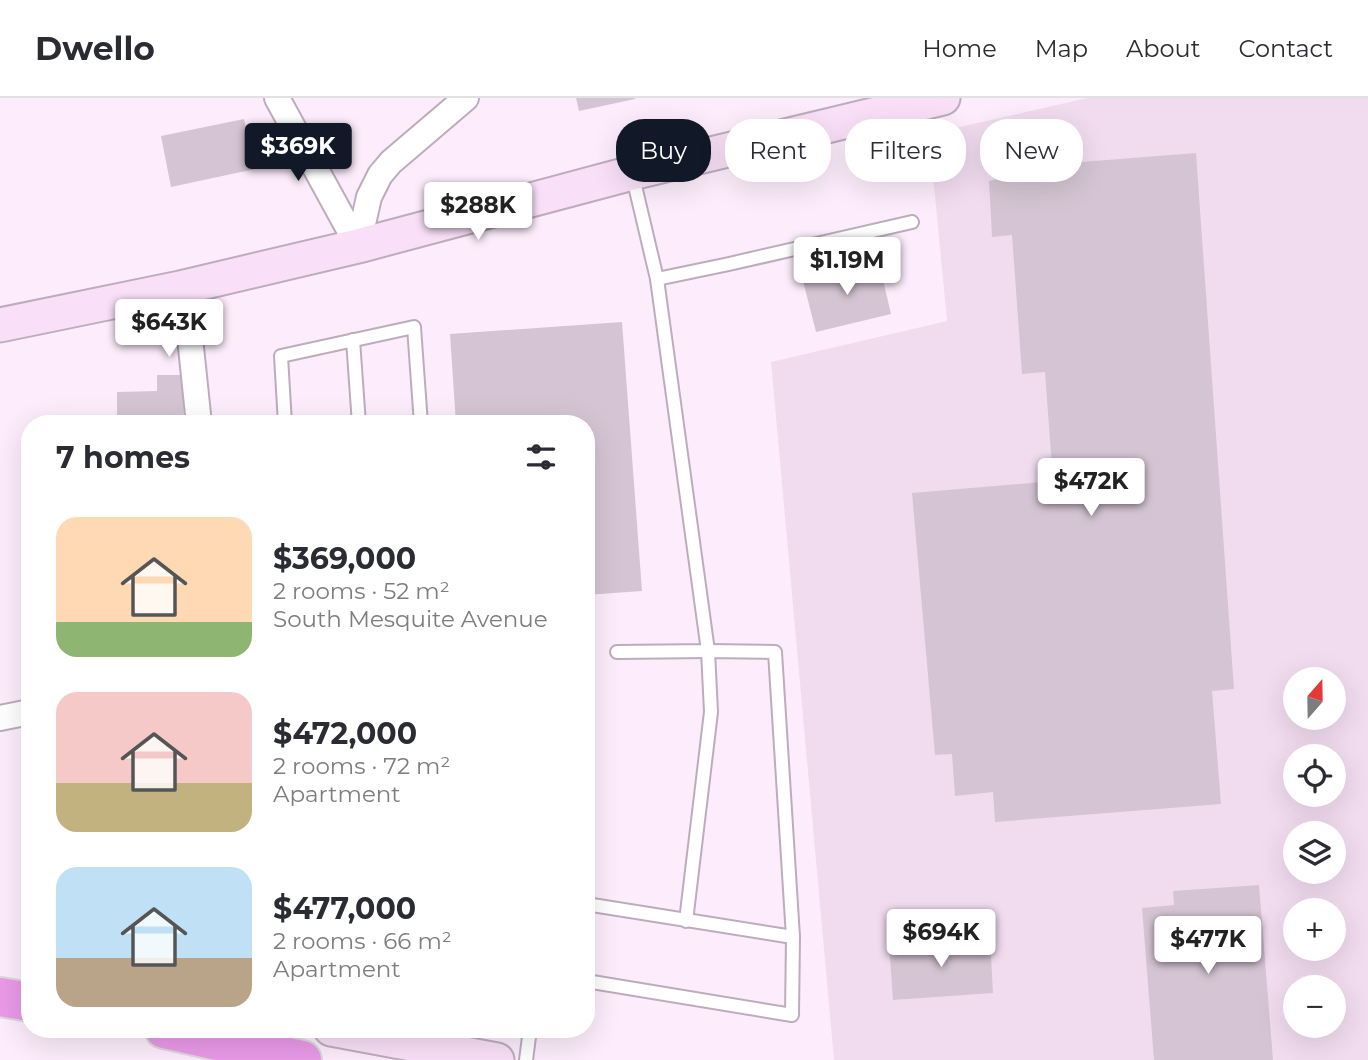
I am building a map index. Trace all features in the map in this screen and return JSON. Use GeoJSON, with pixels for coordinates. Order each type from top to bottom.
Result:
{"type":"FeatureCollection","features":[{"type":"Feature","properties":{"kind":"highway"},"geometry":{"type":"LineString","coordinates":[[0,997],[21,1000]]}},
{"type":"Feature","properties":{"kind":"highway"},"geometry":{"type":"LineString","coordinates":[[204,1038],[302,1060]]}},
{"type":"Feature","properties":{"kind":"main road"},"geometry":{"type":"LineString","coordinates":[[711,154],[937,99]]}},
{"type":"Feature","properties":{"kind":"main road"},"geometry":{"type":"LineString","coordinates":[[0,325],[180,288],[358,246],[616,177]]}},
{"type":"Feature","properties":{"kind":"main road"},"geometry":{"type":"LineString","coordinates":[[0,982],[21,985]]}},
{"type":"Feature","properties":{"kind":"main road"},"geometry":{"type":"LineString","coordinates":[[379,1038],[497,1060]]}},
{"type":"Feature","properties":{"kind":"street"},"geometry":{"type":"LineString","coordinates":[[277,98],[358,246]]}},
{"type":"Feature","properties":{"kind":"street"},"geometry":{"type":"LineString","coordinates":[[358,246],[369,197],[380,175],[391,162],[466,98]]}},
{"type":"Feature","properties":{"kind":"street"},"geometry":{"type":"LineString","coordinates":[[180,288],[190,338],[198,415]]}},
{"type":"Feature","properties":{"kind":"street"},"geometry":{"type":"LineString","coordinates":[[0,718],[21,714]]}},
{"type":"Feature","properties":{"kind":"lane"},"geometry":{"type":"LineString","coordinates":[[634,182],[657,279],[708,651],[710,712],[686,921]]}},
{"type":"Feature","properties":{"kind":"lane"},"geometry":{"type":"LineString","coordinates":[[657,279],[912,222]]}},
{"type":"Feature","properties":{"kind":"lane"},"geometry":{"type":"LineString","coordinates":[[284,415],[281,356],[414,327],[420,415]]}},
{"type":"Feature","properties":{"kind":"lane"},"geometry":{"type":"LineString","coordinates":[[353,340],[358,415]]}},
{"type":"Feature","properties":{"kind":"lane"},"geometry":{"type":"LineString","coordinates":[[595,982],[792,1015],[793,937],[775,652],[617,652]]}},
{"type":"Feature","properties":{"kind":"lane"},"geometry":{"type":"LineString","coordinates":[[595,906],[793,937]]}},
{"type":"Feature","properties":{"kind":"lane"},"geometry":{"type":"LineString","coordinates":[[526,1060],[529,1038]]}},
{"type":"Feature","properties":{"kind":"shaded area"},"geometry":{"type":"Polygon","coordinates":[[[1087,98],[1368,98],[1368,1060],[834,1060],[771,362],[947,321],[934,182],[966,182],[966,126],[980,122],[980,182],[1083,182],[1083,119],[995,119],[1087,98]]]}},
{"type":"Feature","properties":{"kind":"building"},"geometry":{"type":"Polygon","coordinates":[[[576,98],[635,98],[635,99],[579,111],[576,98]]]}},
{"type":"Feature","properties":{"kind":"building"},"geometry":{"type":"Polygon","coordinates":[[[244,119],[255,169],[171,187],[161,136],[244,119]]]}},
{"type":"Feature","properties":{"kind":"building"},"geometry":{"type":"Polygon","coordinates":[[[1196,153],[1234,689],[1212,691],[1221,804],[995,822],[993,792],[955,796],[952,754],[935,755],[912,493],[1053,481],[1045,372],[1022,374],[1012,235],[992,237],[989,182],[1083,182],[1083,162],[1196,153]]]}},
{"type":"Feature","properties":{"kind":"building"},"geometry":{"type":"Polygon","coordinates":[[[879,263],[891,314],[816,332],[803,281],[879,263]]]}},
{"type":"Feature","properties":{"kind":"building"},"geometry":{"type":"Polygon","coordinates":[[[622,322],[642,591],[595,594],[595,415],[455,415],[450,334],[622,322]]]}},
{"type":"Feature","properties":{"kind":"building"},"geometry":{"type":"Polygon","coordinates":[[[157,375],[183,375],[184,415],[117,415],[117,392],[157,391],[157,375]]]}},
{"type":"Feature","properties":{"kind":"building"},"geometry":{"type":"Polygon","coordinates":[[[1259,885],[1273,1060],[1154,1060],[1142,908],[1174,905],[1173,891],[1259,885]]]}},
{"type":"Feature","properties":{"kind":"building"},"geometry":{"type":"Polygon","coordinates":[[[990,938],[993,993],[893,1000],[889,944],[990,938]]]}}]}
